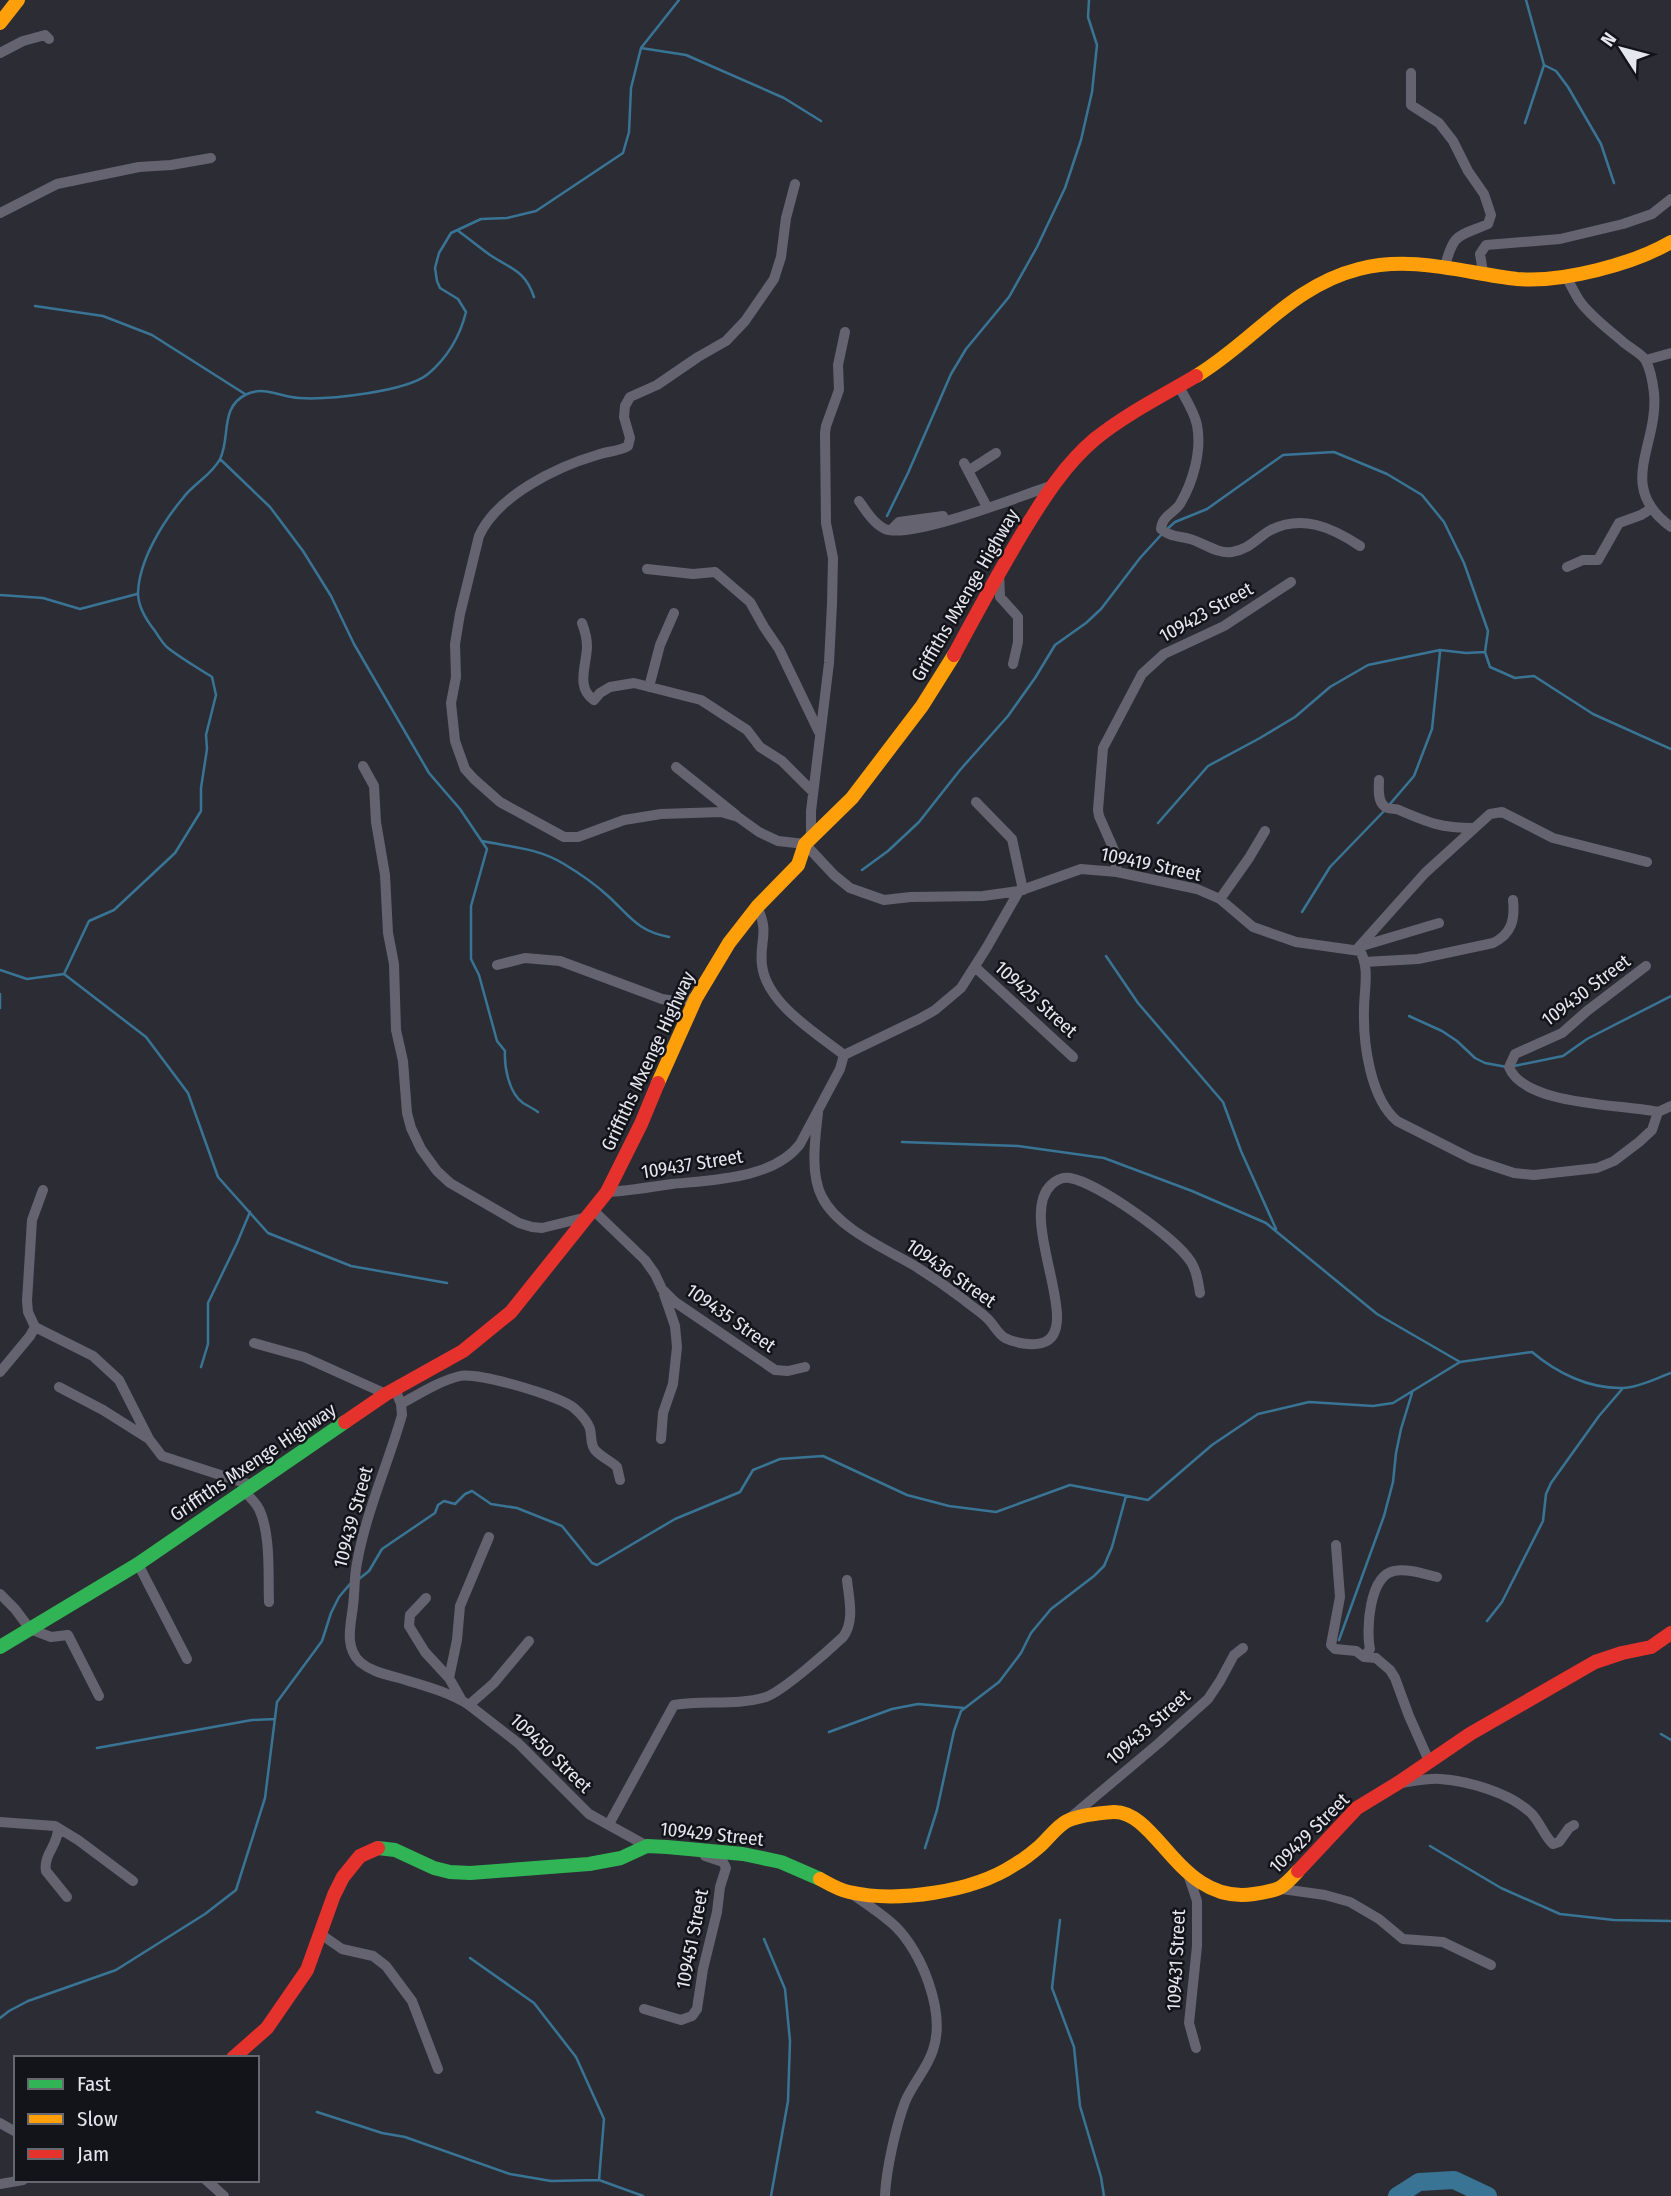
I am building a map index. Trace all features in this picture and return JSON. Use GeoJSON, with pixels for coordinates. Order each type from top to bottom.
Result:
{"type":"FeatureCollection","features":[{"type":"Feature","properties":{"kind":"street"},"geometry":{"type":"LineString","coordinates":[[0,23],[18,0]]}},
{"type":"Feature","properties":{"kind":"street"},"geometry":{"type":"LineString","coordinates":[[0,53],[37,37],[45,35],[49,39]]}},
{"type":"Feature","properties":{"kind":"street"},"geometry":{"type":"LineString","coordinates":[[1411,73],[1411,105],[1439,123],[1447,132],[1484,194],[1491,215],[1488,224],[1458,236],[1441,265]]}},
{"type":"Feature","properties":{"kind":"street"},"geometry":{"type":"LineString","coordinates":[[0,214],[57,184],[139,167],[211,158]]}},
{"type":"Feature","properties":{"kind":"street"},"geometry":{"type":"LineString","coordinates":[[738,817],[721,813],[661,814],[624,820],[571,838],[564,837],[500,803],[465,769],[455,741],[451,717],[457,677],[455,644],[479,536],[489,518],[513,497],[568,465],[628,446],[630,438],[624,417],[625,406],[630,397],[657,385],[726,341],[745,321],[779,268],[786,218],[795,184]]}},
{"type":"Feature","properties":{"kind":"street"},"geometry":{"type":"LineString","coordinates":[[1483,272],[1480,254],[1486,245],[1560,239],[1623,224],[1652,214],[1671,199]]}},
{"type":"Feature","properties":{"kind":"street","name":"Griffiths Mxenge Highway"},"geometry":{"type":"LineString","coordinates":[[0,1647],[138,1564],[391,1392],[463,1351],[511,1312],[607,1192],[641,1124],[696,998],[729,943],[757,907],[798,865],[805,844],[852,798],[922,706],[1053,485],[1094,440],[1122,419],[1233,349],[1286,304],[1317,285],[1358,270],[1394,263],[1441,265],[1519,278],[1566,276],[1595,271],[1650,254],[1671,242]]}},
{"type":"Feature","properties":{"kind":"street"},"geometry":{"type":"LineString","coordinates":[[1566,276],[1580,302],[1630,349],[1646,360],[1654,394],[1642,487],[1651,508],[1671,527]]}},
{"type":"Feature","properties":{"kind":"street"},"geometry":{"type":"LineString","coordinates":[[676,768],[759,832],[778,841],[805,844],[811,834],[819,732],[829,663],[833,558],[826,523],[825,433],[839,390],[838,365],[845,332]]}},
{"type":"Feature","properties":{"kind":"street"},"geometry":{"type":"LineString","coordinates":[[1646,360],[1671,353]]}},
{"type":"Feature","properties":{"kind":"street"},"geometry":{"type":"LineString","coordinates":[[1178,386],[1194,414],[1199,438],[1195,466],[1188,488],[1177,508],[1162,522],[1161,529],[1166,534],[1231,552],[1252,545],[1270,531],[1310,523],[1332,529],[1360,546]]}},
{"type":"Feature","properties":{"kind":"street"},"geometry":{"type":"LineString","coordinates":[[985,508],[966,467],[996,453]]}},
{"type":"Feature","properties":{"kind":"street"},"geometry":{"type":"LineString","coordinates":[[859,501],[870,516],[887,529],[904,531],[1053,485]]}},
{"type":"Feature","properties":{"kind":"street"},"geometry":{"type":"LineString","coordinates":[[1567,566],[1583,560],[1598,560],[1619,523],[1651,508]]}},
{"type":"Feature","properties":{"kind":"street"},"geometry":{"type":"LineString","coordinates":[[887,516],[887,529]]}},
{"type":"Feature","properties":{"kind":"street"},"geometry":{"type":"LineString","coordinates":[[647,569],[693,574],[715,572],[750,602],[779,649],[819,732]]}},
{"type":"Feature","properties":{"kind":"street"},"geometry":{"type":"LineString","coordinates":[[999,572],[1000,597],[1018,617],[1018,642],[1013,664]]}},
{"type":"Feature","properties":{"kind":"street","name":"109423 Street"},"geometry":{"type":"LineString","coordinates":[[1117,872],[1114,850],[1098,810],[1104,748],[1142,674],[1164,654],[1224,626],[1291,582]]}},
{"type":"Feature","properties":{"kind":"street"},"geometry":{"type":"LineString","coordinates":[[649,687],[660,645],[674,613]]}},
{"type":"Feature","properties":{"kind":"street"},"geometry":{"type":"LineString","coordinates":[[582,623],[587,638],[583,688],[587,696],[594,700],[600,693],[621,684],[634,683],[701,700],[747,730],[760,747],[782,761],[813,792]]}},
{"type":"Feature","properties":{"kind":"street"},"geometry":{"type":"LineString","coordinates":[[363,766],[373,786],[385,875],[388,933],[394,964],[396,1030],[403,1061],[407,1112],[421,1149],[437,1171],[450,1183],[519,1223],[542,1228],[590,1214]]}},
{"type":"Feature","properties":{"kind":"street"},"geometry":{"type":"LineString","coordinates":[[1379,779],[1379,794],[1382,805],[1386,808],[1396,809],[1437,826],[1474,828]]}},
{"type":"Feature","properties":{"kind":"street"},"geometry":{"type":"LineString","coordinates":[[757,907],[764,926],[761,961],[768,985],[792,1015],[844,1055],[935,1010],[961,988],[1021,890],[1012,839],[976,802]]}},
{"type":"Feature","properties":{"kind":"street"},"geometry":{"type":"LineString","coordinates":[[1359,948],[1406,893],[1490,814],[1502,812],[1553,838],[1647,862]]}},
{"type":"Feature","properties":{"kind":"street"},"geometry":{"type":"LineString","coordinates":[[1220,899],[1265,831]]}},
{"type":"Feature","properties":{"kind":"street","name":"109419 Street"},"geometry":{"type":"LineString","coordinates":[[805,844],[850,888],[884,900],[983,896],[1021,890],[1081,869],[1117,872],[1198,889],[1220,899],[1253,927],[1296,942],[1359,948]]}},
{"type":"Feature","properties":{"kind":"street"},"geometry":{"type":"LineString","coordinates":[[1364,961],[1418,959],[1501,940],[1513,924],[1513,900]]}},
{"type":"Feature","properties":{"kind":"street"},"geometry":{"type":"LineString","coordinates":[[1359,948],[1439,923]]}},
{"type":"Feature","properties":{"kind":"street"},"geometry":{"type":"LineString","coordinates":[[1359,948],[1364,961],[1363,1031],[1368,1059],[1381,1098],[1397,1121],[1472,1158],[1514,1173],[1534,1175],[1597,1168],[1614,1161],[1652,1130],[1658,1111],[1671,1106]]}},
{"type":"Feature","properties":{"kind":"street"},"geometry":{"type":"LineString","coordinates":[[497,965],[525,958],[560,961],[662,999],[675,1001],[696,998]]}},
{"type":"Feature","properties":{"kind":"street","name":"109430 Street"},"geometry":{"type":"LineString","coordinates":[[1646,966],[1562,1033],[1515,1054],[1509,1067],[1518,1079],[1545,1094],[1575,1102],[1658,1111]]}},
{"type":"Feature","properties":{"kind":"street","name":"109425 Street"},"geometry":{"type":"LineString","coordinates":[[975,967],[1073,1057]]}},
{"type":"Feature","properties":{"kind":"street","name":"109437 Street"},"geometry":{"type":"LineString","coordinates":[[607,1192],[744,1175],[794,1151],[840,1069],[844,1055]]}},
{"type":"Feature","properties":{"kind":"street","name":"109436 Street"},"geometry":{"type":"LineString","coordinates":[[818,1109],[816,1166],[821,1195],[827,1205],[853,1230],[952,1291],[989,1320],[1005,1338],[1031,1344],[1044,1343],[1056,1329],[1058,1310],[1045,1258],[1041,1205],[1049,1186],[1062,1178],[1071,1178],[1112,1198],[1182,1250],[1191,1262],[1200,1293]]}},
{"type":"Feature","properties":{"kind":"street"},"geometry":{"type":"LineString","coordinates":[[43,1190],[32,1220],[27,1301],[34,1326],[93,1356],[119,1380],[149,1439],[162,1456],[249,1489],[260,1510],[267,1548],[269,1602]]}},
{"type":"Feature","properties":{"kind":"street","name":"109435 Street"},"geometry":{"type":"LineString","coordinates":[[590,1214],[645,1260],[662,1289],[684,1309],[775,1370],[805,1367]]}},
{"type":"Feature","properties":{"kind":"street"},"geometry":{"type":"LineString","coordinates":[[661,1439],[663,1413],[673,1384],[677,1340],[662,1289]]}},
{"type":"Feature","properties":{"kind":"street"},"geometry":{"type":"LineString","coordinates":[[0,1372],[30,1336],[34,1326]]}},
{"type":"Feature","properties":{"kind":"street"},"geometry":{"type":"LineString","coordinates":[[254,1343],[304,1357],[391,1392],[401,1404],[442,1383],[468,1375],[481,1376],[553,1396],[581,1415],[590,1429],[595,1450],[617,1467],[620,1480]]}},
{"type":"Feature","properties":{"kind":"street"},"geometry":{"type":"LineString","coordinates":[[59,1387],[149,1439]]}},
{"type":"Feature","properties":{"kind":"street","name":"109439 Street"},"geometry":{"type":"LineString","coordinates":[[401,1404],[402,1415],[357,1562],[354,1605],[349,1626],[351,1645],[356,1658],[376,1672],[465,1702]]}},
{"type":"Feature","properties":{"kind":"street"},"geometry":{"type":"LineString","coordinates":[[449,1678],[457,1640],[460,1606],[489,1537]]}},
{"type":"Feature","properties":{"kind":"street"},"geometry":{"type":"LineString","coordinates":[[1336,1545],[1340,1597],[1331,1645],[1335,1649],[1356,1651],[1364,1657],[1376,1658],[1390,1670],[1429,1761]]}},
{"type":"Feature","properties":{"kind":"street"},"geometry":{"type":"LineString","coordinates":[[138,1564],[187,1659]]}},
{"type":"Feature","properties":{"kind":"street"},"geometry":{"type":"LineString","coordinates":[[1364,1657],[1370,1649],[1368,1623],[1372,1601],[1387,1574],[1394,1570],[1403,1570],[1437,1577]]}},
{"type":"Feature","properties":{"kind":"street"},"geometry":{"type":"LineString","coordinates":[[609,1824],[674,1705],[728,1703],[774,1693],[836,1644],[847,1632],[850,1617],[847,1580]]}},
{"type":"Feature","properties":{"kind":"street"},"geometry":{"type":"LineString","coordinates":[[0,1594],[15,1608],[30,1629],[51,1637],[68,1635],[99,1696]]}},
{"type":"Feature","properties":{"kind":"street"},"geometry":{"type":"LineString","coordinates":[[426,1598],[410,1615],[409,1626],[425,1652],[449,1678],[465,1702],[507,1669],[529,1641]]}},
{"type":"Feature","properties":{"kind":"street","name":"109429 Street"},"geometry":{"type":"LineString","coordinates":[[235,2056],[267,2028],[307,1970],[343,1877],[360,1856],[378,1848],[395,1850],[433,1868],[450,1872],[589,1864],[621,1858],[648,1846],[743,1854],[781,1862],[848,1892],[890,1896],[924,1895],[960,1887],[1013,1867],[1065,1822],[1101,1813],[1125,1814],[1150,1831],[1188,1874],[1214,1890],[1232,1896],[1250,1895],[1282,1889],[1357,1808],[1470,1734],[1595,1662],[1651,1647],[1671,1633]]}},
{"type":"Feature","properties":{"kind":"street","name":"109433 Street"},"geometry":{"type":"LineString","coordinates":[[1065,1822],[1208,1699],[1234,1655],[1242,1648]]}},
{"type":"Feature","properties":{"kind":"street","name":"109450 Street"},"geometry":{"type":"LineString","coordinates":[[465,1702],[518,1743],[589,1814],[648,1846]]}},
{"type":"Feature","properties":{"kind":"street"},"geometry":{"type":"LineString","coordinates":[[1398,1783],[1441,1779],[1492,1791],[1530,1812],[1553,1844],[1559,1842],[1574,1825]]}},
{"type":"Feature","properties":{"kind":"street"},"geometry":{"type":"LineString","coordinates":[[0,1822],[55,1826],[133,1881]]}},
{"type":"Feature","properties":{"kind":"street"},"geometry":{"type":"LineString","coordinates":[[58,1829],[57,1842],[46,1858],[45,1866],[67,1897]]}},
{"type":"Feature","properties":{"kind":"street","name":"109451 Street"},"geometry":{"type":"LineString","coordinates":[[644,2009],[681,2020],[692,2016],[696,2009],[726,1868],[719,1860],[681,1849]]}},
{"type":"Feature","properties":{"kind":"street","name":"109431 Street"},"geometry":{"type":"LineString","coordinates":[[1188,1874],[1197,1901],[1197,1946],[1189,2023],[1196,2049]]}},
{"type":"Feature","properties":{"kind":"street"},"geometry":{"type":"LineString","coordinates":[[1282,1889],[1325,1895],[1350,1902],[1379,1919],[1403,1939],[1443,1942],[1491,1965]]}},
{"type":"Feature","properties":{"kind":"street"},"geometry":{"type":"LineString","coordinates":[[848,1892],[880,1913],[905,1938],[932,1992],[936,2011],[934,2048],[905,2103],[886,2176],[885,2196]]}},
{"type":"Feature","properties":{"kind":"street"},"geometry":{"type":"LineString","coordinates":[[320,1933],[342,1949],[373,1956],[386,1966],[412,2001],[438,2068]]}},
{"type":"Feature","properties":{"kind":"street"},"geometry":{"type":"LineString","coordinates":[[208,2182],[224,2196]]}},
{"type":"Feature","properties":{"kind":"waterway"},"geometry":{"type":"LineString","coordinates":[[0,970],[27,979],[64,974],[89,921],[114,910],[175,853],[201,811],[206,735],[216,695],[212,677],[164,644],[149,623],[140,603],[139,580],[147,555],[160,530],[187,493],[220,459],[229,414],[233,407],[238,400],[253,392],[266,391],[299,398],[328,398],[402,386],[428,374],[452,346],[466,312],[458,299],[440,288],[437,281],[435,268],[439,253],[451,233],[481,219],[507,218],[536,211],[623,153],[629,132],[631,88],[641,48],[679,0]]}},
{"type":"Feature","properties":{"kind":"waterway"},"geometry":{"type":"LineString","coordinates":[[887,516],[951,374],[966,349],[1009,297],[1065,188],[1081,140],[1092,92],[1097,45],[1088,17],[1089,0]]}},
{"type":"Feature","properties":{"kind":"waterway"},"geometry":{"type":"LineString","coordinates":[[1525,123],[1544,65],[1526,0]]}},
{"type":"Feature","properties":{"kind":"waterway"},"geometry":{"type":"LineString","coordinates":[[641,48],[686,55],[784,98],[821,121]]}},
{"type":"Feature","properties":{"kind":"waterway"},"geometry":{"type":"LineString","coordinates":[[1544,65],[1556,71],[1568,87],[1601,144],[1614,183]]}},
{"type":"Feature","properties":{"kind":"waterway"},"geometry":{"type":"LineString","coordinates":[[457,230],[522,276],[534,297]]}},
{"type":"Feature","properties":{"kind":"waterway"},"geometry":{"type":"LineString","coordinates":[[35,306],[103,316],[152,335],[245,394]]}},
{"type":"Feature","properties":{"kind":"waterway"},"geometry":{"type":"LineString","coordinates":[[1166,530],[1175,522],[1207,509],[1283,455],[1334,452],[1387,474],[1422,495],[1444,522],[1464,563],[1488,631],[1485,652],[1490,667],[1515,678],[1534,676],[1593,714],[1671,749]]}},
{"type":"Feature","properties":{"kind":"waterway"},"geometry":{"type":"LineString","coordinates":[[220,459],[270,507],[303,551],[331,596],[354,644],[429,773],[460,809],[487,849],[471,906],[471,959],[479,975],[497,1041],[505,1051],[505,1064],[514,1093],[523,1103],[538,1112]]}},
{"type":"Feature","properties":{"kind":"waterway"},"geometry":{"type":"LineString","coordinates":[[862,870],[888,851],[919,822],[1008,716],[1055,645],[1101,609],[1161,535]]}},
{"type":"Feature","properties":{"kind":"waterway"},"geometry":{"type":"LineString","coordinates":[[0,595],[43,598],[80,609],[137,594]]}},
{"type":"Feature","properties":{"kind":"waterway"},"geometry":{"type":"LineString","coordinates":[[1158,823],[1208,766],[1295,717],[1330,687],[1368,665],[1440,650],[1485,652]]}},
{"type":"Feature","properties":{"kind":"waterway"},"geometry":{"type":"LineString","coordinates":[[1390,804],[1414,776],[1432,729],[1440,652]]}},
{"type":"Feature","properties":{"kind":"waterway"},"geometry":{"type":"LineString","coordinates":[[1302,912],[1330,867],[1386,809]]}},
{"type":"Feature","properties":{"kind":"waterway"},"geometry":{"type":"LineString","coordinates":[[482,841],[524,849],[554,859],[598,887],[641,927],[669,937]]}},
{"type":"Feature","properties":{"kind":"waterway"},"geometry":{"type":"LineString","coordinates":[[1106,956],[1138,1003],[1223,1102],[1241,1151],[1276,1229]]}},
{"type":"Feature","properties":{"kind":"waterway"},"geometry":{"type":"LineString","coordinates":[[64,974],[146,1037],[188,1093],[218,1177],[268,1233],[351,1266],[447,1283]]}},
{"type":"Feature","properties":{"kind":"waterway"},"geometry":{"type":"LineString","coordinates":[[0,994],[0,1008]]}},
{"type":"Feature","properties":{"kind":"waterway"},"geometry":{"type":"LineString","coordinates":[[1514,1066],[1563,1056],[1587,1039],[1671,996]]}},
{"type":"Feature","properties":{"kind":"waterway"},"geometry":{"type":"LineString","coordinates":[[1409,1016],[1442,1031],[1475,1058],[1485,1063],[1507,1067]]}},
{"type":"Feature","properties":{"kind":"waterway"},"geometry":{"type":"LineString","coordinates":[[902,1142],[1018,1146],[1104,1158],[1192,1191],[1266,1223],[1377,1314],[1460,1362]]}},
{"type":"Feature","properties":{"kind":"waterway"},"geometry":{"type":"LineString","coordinates":[[201,1367],[208,1344],[208,1303],[250,1212]]}},
{"type":"Feature","properties":{"kind":"waterway"},"geometry":{"type":"LineString","coordinates":[[359,1579],[369,1571],[382,1549],[435,1513],[438,1505],[444,1501],[455,1504],[472,1491],[491,1504],[517,1508],[562,1526],[592,1563],[597,1565],[675,1519],[740,1492],[753,1470],[780,1459],[823,1456],[907,1495],[949,1506],[996,1512],[1070,1485],[1148,1500],[1212,1445],[1258,1414],[1309,1402],[1373,1406],[1393,1403],[1460,1362],[1532,1352],[1552,1367],[1574,1378],[1610,1388],[1635,1386],[1671,1373]]}},
{"type":"Feature","properties":{"kind":"waterway"},"geometry":{"type":"LineString","coordinates":[[1487,1621],[1502,1602],[1543,1521],[1546,1494],[1551,1483],[1599,1416],[1623,1388]]}},
{"type":"Feature","properties":{"kind":"waterway"},"geometry":{"type":"LineString","coordinates":[[1339,1640],[1384,1516],[1393,1482],[1401,1429],[1412,1393]]}},
{"type":"Feature","properties":{"kind":"waterway"},"geometry":{"type":"LineString","coordinates":[[925,1848],[961,1711],[999,1682],[1021,1653],[1031,1633],[1051,1609],[1104,1566],[1126,1496]]}},
{"type":"Feature","properties":{"kind":"waterway"},"geometry":{"type":"LineString","coordinates":[[0,2018],[28,2001],[116,1970],[205,1914],[236,1890],[265,1798],[277,1702],[322,1641],[331,1613],[350,1584]]}},
{"type":"Feature","properties":{"kind":"waterway"},"geometry":{"type":"LineString","coordinates":[[829,1732],[892,1709],[918,1704],[964,1708]]}},
{"type":"Feature","properties":{"kind":"waterway"},"geometry":{"type":"LineString","coordinates":[[97,1748],[252,1720],[275,1719]]}},
{"type":"Feature","properties":{"kind":"waterway"},"geometry":{"type":"LineString","coordinates":[[1661,1734],[1671,1740]]}},
{"type":"Feature","properties":{"kind":"waterway"},"geometry":{"type":"LineString","coordinates":[[1430,1846],[1501,1888],[1560,1914],[1614,1920],[1671,1921]]}},
{"type":"Feature","properties":{"kind":"waterway"},"geometry":{"type":"LineString","coordinates":[[1060,1920],[1052,1988],[1074,2047],[1080,2106],[1104,2196]]}},
{"type":"Feature","properties":{"kind":"waterway"},"geometry":{"type":"LineString","coordinates":[[764,1939],[785,1989],[790,2041],[788,2101],[771,2196]]}},
{"type":"Feature","properties":{"kind":"waterway"},"geometry":{"type":"LineString","coordinates":[[470,1958],[534,2003],[576,2057],[604,2119],[599,2180]]}},
{"type":"Feature","properties":{"kind":"waterway"},"geometry":{"type":"LineString","coordinates":[[317,2112],[382,2133],[405,2137],[510,2174],[551,2181],[599,2180],[643,2196]]}},
{"type":"Feature","properties":{"kind":"waterway"},"geometry":{"type":"LineString","coordinates":[[1397,2196],[1419,2182],[1454,2180],[1488,2196]]}},
{"type":"Feature","properties":{"kind":"traffic: fast"},"geometry":{"type":"LineString","coordinates":[[0,1647],[138,1564],[345,1422]]}},
{"type":"Feature","properties":{"kind":"traffic: fast"},"geometry":{"type":"LineString","coordinates":[[378,1848],[395,1850],[434,1868],[470,1873],[589,1864],[621,1858],[647,1846],[667,1847],[743,1854],[781,1862],[820,1879]]}},
{"type":"Feature","properties":{"kind":"traffic: slow"},"geometry":{"type":"LineString","coordinates":[[0,23],[18,0]]}},
{"type":"Feature","properties":{"kind":"traffic: slow"},"geometry":{"type":"LineString","coordinates":[[1196,376],[1293,301],[1335,277],[1359,269],[1379,265],[1419,264],[1517,279],[1555,278],[1597,270],[1637,258],[1671,242]]}},
{"type":"Feature","properties":{"kind":"traffic: slow"},"geometry":{"type":"LineString","coordinates":[[658,1083],[696,998],[729,943],[757,907],[798,865],[805,844],[852,798],[922,706],[954,655]]}},
{"type":"Feature","properties":{"kind":"traffic: slow"},"geometry":{"type":"LineString","coordinates":[[820,1879],[842,1890],[868,1895],[911,1895],[956,1888],[978,1882],[1017,1863],[1037,1849],[1067,1821],[1114,1812],[1130,1816],[1144,1826],[1189,1873],[1207,1886],[1229,1894],[1254,1894],[1274,1890],[1283,1886],[1298,1871]]}},
{"type":"Feature","properties":{"kind":"traffic: jam"},"geometry":{"type":"LineString","coordinates":[[954,655],[1031,520],[1055,482],[1074,459],[1119,421],[1196,376]]}},
{"type":"Feature","properties":{"kind":"traffic: jam"},"geometry":{"type":"LineString","coordinates":[[345,1422],[386,1394],[463,1351],[511,1312],[607,1192],[658,1083]]}},
{"type":"Feature","properties":{"kind":"traffic: jam"},"geometry":{"type":"LineString","coordinates":[[1298,1871],[1357,1808],[1470,1734],[1595,1662],[1651,1647],[1671,1633]]}},
{"type":"Feature","properties":{"kind":"traffic: jam"},"geometry":{"type":"LineString","coordinates":[[235,2056],[267,2028],[307,1970],[343,1877],[360,1856],[378,1848]]}}]}
